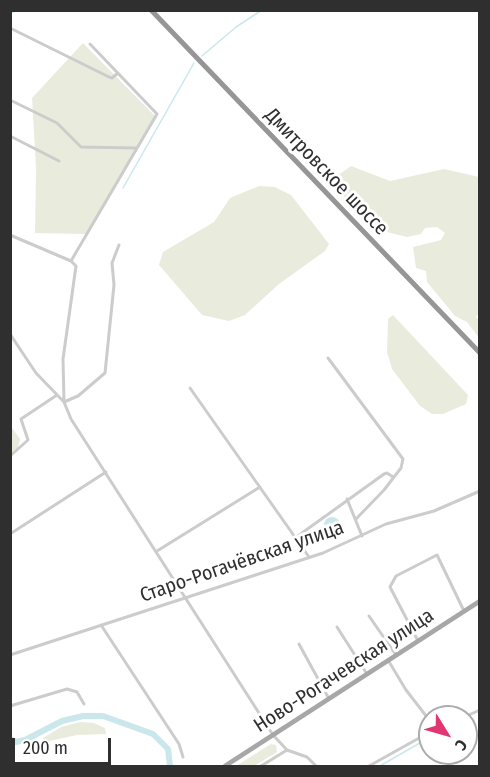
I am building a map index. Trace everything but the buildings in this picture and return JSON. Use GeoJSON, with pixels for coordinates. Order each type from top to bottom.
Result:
{"type":"FeatureCollection","features":[{"type":"Feature","properties":{"kind":"highway","name":"Дмитровское шоссе"},"geometry":{"type":"LineString","coordinates":[[151,10],[480,353]]}},
{"type":"Feature","properties":{"kind":"main road","name":"Ново-Рогачевская улица"},"geometry":{"type":"LineString","coordinates":[[225,766],[479,601]]}},
{"type":"Feature","properties":{"kind":"street"},"geometry":{"type":"LineString","coordinates":[[10,28],[112,78],[118,73]]}},
{"type":"Feature","properties":{"kind":"street"},"geometry":{"type":"LineString","coordinates":[[71,261],[157,114],[90,44]]}},
{"type":"Feature","properties":{"kind":"street"},"geometry":{"type":"LineString","coordinates":[[10,100],[57,123],[81,147],[126,146],[136,148]]}},
{"type":"Feature","properties":{"kind":"street"},"geometry":{"type":"LineString","coordinates":[[10,136],[59,161]]}},
{"type":"Feature","properties":{"kind":"street"},"geometry":{"type":"LineString","coordinates":[[10,235],[71,261],[76,271],[63,359],[64,402],[71,419],[273,735],[287,750],[307,757],[316,766]]}},
{"type":"Feature","properties":{"kind":"street"},"geometry":{"type":"LineString","coordinates":[[64,402],[78,396],[105,373],[114,285],[112,263],[119,246]]}},
{"type":"Feature","properties":{"kind":"street"},"geometry":{"type":"LineString","coordinates":[[10,334],[36,373],[64,402]]}},
{"type":"Feature","properties":{"kind":"street"},"geometry":{"type":"LineString","coordinates":[[328,358],[403,459],[402,468],[356,519]]}},
{"type":"Feature","properties":{"kind":"street"},"geometry":{"type":"LineString","coordinates":[[189,388],[309,557]]}},
{"type":"Feature","properties":{"kind":"street"},"geometry":{"type":"LineString","coordinates":[[10,456],[28,440],[21,419],[57,395]]}},
{"type":"Feature","properties":{"kind":"street"},"geometry":{"type":"LineString","coordinates":[[10,534],[106,472]]}},
{"type":"Feature","properties":{"kind":"street"},"geometry":{"type":"LineString","coordinates":[[295,538],[384,474],[387,473],[393,477]]}},
{"type":"Feature","properties":{"kind":"street"},"geometry":{"type":"LineString","coordinates":[[157,552],[260,487]]}},
{"type":"Feature","properties":{"kind":"street","name":"Старо-Рогачёвская улица"},"geometry":{"type":"LineString","coordinates":[[10,655],[309,557],[386,524],[434,511],[480,491]]}},
{"type":"Feature","properties":{"kind":"street"},"geometry":{"type":"LineString","coordinates":[[347,499],[362,536]]}},
{"type":"Feature","properties":{"kind":"street"},"geometry":{"type":"LineString","coordinates":[[418,641],[390,587],[396,576],[435,555],[464,611]]}},
{"type":"Feature","properties":{"kind":"street"},"geometry":{"type":"LineString","coordinates":[[369,616],[396,655]]}},
{"type":"Feature","properties":{"kind":"street"},"geometry":{"type":"LineString","coordinates":[[101,625],[178,744],[183,757]]}},
{"type":"Feature","properties":{"kind":"street"},"geometry":{"type":"LineString","coordinates":[[337,627],[367,675]]}},
{"type":"Feature","properties":{"kind":"street"},"geometry":{"type":"LineString","coordinates":[[299,644],[329,699]]}},
{"type":"Feature","properties":{"kind":"street"},"geometry":{"type":"LineString","coordinates":[[388,660],[418,705]]}},
{"type":"Feature","properties":{"kind":"street"},"geometry":{"type":"LineString","coordinates":[[10,706],[67,689],[77,692],[84,704]]}},
{"type":"Feature","properties":{"kind":"street"},"geometry":{"type":"LineString","coordinates":[[369,766],[418,739]]}},
{"type":"Feature","properties":{"kind":"street"},"geometry":{"type":"LineString","coordinates":[[261,766],[287,750]]}},
{"type":"Feature","properties":{"kind":"shaded area"},"geometry":{"type":"Polygon","coordinates":[[[83,43],[155,116],[86,234],[35,233],[36,168],[32,98],[83,43]]]}},
{"type":"Feature","properties":{"kind":"shaded area"},"geometry":{"type":"Polygon","coordinates":[[[351,166],[390,181],[444,169],[479,177],[480,312],[476,317],[479,320],[479,338],[467,322],[455,316],[427,282],[426,271],[416,268],[413,247],[441,240],[445,233],[437,227],[425,228],[421,234],[407,237],[379,230],[345,200],[342,189],[325,170],[340,174],[351,166]]]}},
{"type":"Feature","properties":{"kind":"shaded area"},"geometry":{"type":"Polygon","coordinates":[[[259,186],[275,187],[291,195],[329,244],[325,251],[279,284],[245,315],[229,321],[202,315],[159,265],[163,252],[214,222],[230,198],[259,186]]]}},
{"type":"Feature","properties":{"kind":"shaded area"},"geometry":{"type":"Polygon","coordinates":[[[393,315],[468,395],[466,404],[443,414],[432,414],[420,406],[392,369],[387,352],[388,319],[393,315]]]}},
{"type":"Feature","properties":{"kind":"shaded area"},"geometry":{"type":"Polygon","coordinates":[[[10,425],[20,439],[18,447],[11,453],[10,425]]]}},
{"type":"Feature","properties":{"kind":"shaded area"},"geometry":{"type":"Polygon","coordinates":[[[80,722],[94,723],[105,728],[106,734],[77,735],[44,742],[43,738],[61,727],[80,722]]]}},
{"type":"Feature","properties":{"kind":"shaded area"},"geometry":{"type":"Polygon","coordinates":[[[271,744],[276,745],[277,752],[254,766],[236,766],[271,744]]]}},
{"type":"Feature","properties":{"kind":"water"},"geometry":{"type":"Polygon","coordinates":[[[332,517],[340,525],[332,533],[324,525],[332,517]]]}},
{"type":"Feature","properties":{"kind":"waterway"},"geometry":{"type":"LineString","coordinates":[[10,13],[19,10]]}},
{"type":"Feature","properties":{"kind":"waterway"},"geometry":{"type":"LineString","coordinates":[[202,56],[236,27],[262,10]]}},
{"type":"Feature","properties":{"kind":"waterway"},"geometry":{"type":"LineString","coordinates":[[123,188],[194,63]]}},
{"type":"Feature","properties":{"kind":"waterway"},"geometry":{"type":"LineString","coordinates":[[10,739],[16,742],[25,740],[62,721],[83,716],[103,716],[153,734],[168,749],[170,766]]}},
{"type":"Feature","properties":{"kind":"waterway"},"geometry":{"type":"LineString","coordinates":[[380,766],[418,744]]}}]}
